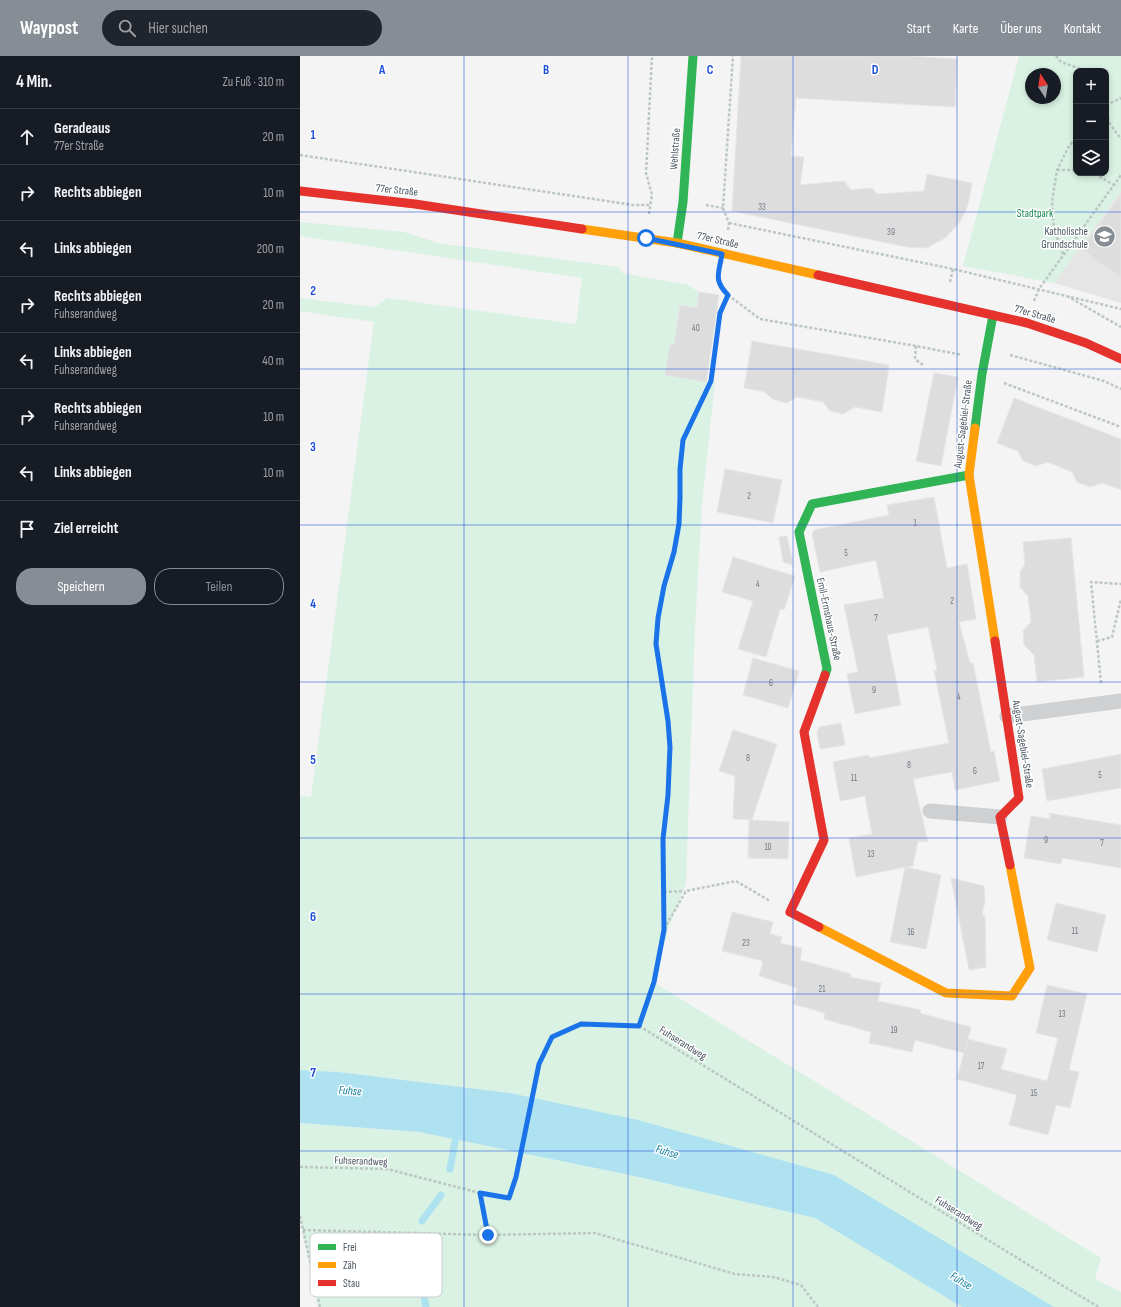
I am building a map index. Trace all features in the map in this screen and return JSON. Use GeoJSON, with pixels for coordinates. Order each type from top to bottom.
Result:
{"type":"FeatureCollection","features":[{"type":"Feature","properties":{"kind":"street","name":"Wehlstraße"},"geometry":{"type":"LineString","coordinates":[[677,243],[684,202],[693,56]]}},
{"type":"Feature","properties":{"kind":"street","name":"77er Straße"},"geometry":{"type":"LineString","coordinates":[[300,191],[415,204],[677,243],[946,303],[1034,325],[1086,343],[1121,359]]}},
{"type":"Feature","properties":{"kind":"street","name":"August-Sagebiel-Straße"},"geometry":{"type":"LineString","coordinates":[[993,315],[984,360],[969,475],[1019,798],[1000,817]]}},
{"type":"Feature","properties":{"kind":"street","name":"Emil-Ermshaus-Straße"},"geometry":{"type":"LineString","coordinates":[[790,912],[824,840],[804,732],[827,669],[799,532],[812,504],[969,475]]}},
{"type":"Feature","properties":{"kind":"street"},"geometry":{"type":"LineString","coordinates":[[790,912],[946,993],[1012,996],[1030,968],[1000,817]]}},
{"type":"Feature","properties":{"kind":"lane"},"geometry":{"type":"LineString","coordinates":[[1007,716],[1121,701]]}},
{"type":"Feature","properties":{"kind":"lane"},"geometry":{"type":"LineString","coordinates":[[930,811],[1000,817]]}},
{"type":"Feature","properties":{"kind":"path"},"geometry":{"type":"LineString","coordinates":[[646,238],[652,195],[646,173],[652,56]]}},
{"type":"Feature","properties":{"kind":"path"},"geometry":{"type":"LineString","coordinates":[[733,56],[723,208],[729,223],[717,280],[722,290],[760,319],[916,346],[984,360]]}},
{"type":"Feature","properties":{"kind":"path"},"geometry":{"type":"LineString","coordinates":[[1056,56],[1061,62],[1078,68]]}},
{"type":"Feature","properties":{"kind":"path"},"geometry":{"type":"LineString","coordinates":[[1108,104],[1121,98]]}},
{"type":"Feature","properties":{"kind":"path"},"geometry":{"type":"LineString","coordinates":[[1109,121],[1121,139]]}},
{"type":"Feature","properties":{"kind":"path"},"geometry":{"type":"LineString","coordinates":[[1063,255],[1054,229],[1052,202],[1057,170],[1074,140]]}},
{"type":"Feature","properties":{"kind":"path"},"geometry":{"type":"LineString","coordinates":[[300,155],[633,205],[650,205]]}},
{"type":"Feature","properties":{"kind":"path"},"geometry":{"type":"LineString","coordinates":[[1057,170],[1073,170]]}},
{"type":"Feature","properties":{"kind":"path"},"geometry":{"type":"LineString","coordinates":[[1039,289],[1121,175]]}},
{"type":"Feature","properties":{"kind":"path"},"geometry":{"type":"LineString","coordinates":[[1099,176],[1114,185]]}},
{"type":"Feature","properties":{"kind":"path"},"geometry":{"type":"LineString","coordinates":[[729,223],[953,269],[1121,309]]}},
{"type":"Feature","properties":{"kind":"path"},"geometry":{"type":"LineString","coordinates":[[1063,294],[1121,327]]}},
{"type":"Feature","properties":{"kind":"path"},"geometry":{"type":"LineString","coordinates":[[639,1026],[654,982],[664,930],[663,839],[668,795],[670,747],[668,721],[656,644],[658,618],[664,586],[674,552],[679,524],[680,469],[683,440],[711,381],[720,313],[728,295]]}},
{"type":"Feature","properties":{"kind":"path"},"geometry":{"type":"LineString","coordinates":[[916,346],[915,359],[922,365]]}},
{"type":"Feature","properties":{"kind":"path"},"geometry":{"type":"LineString","coordinates":[[987,348],[1104,381],[1121,389]]}},
{"type":"Feature","properties":{"kind":"path"},"geometry":{"type":"LineString","coordinates":[[982,374],[1121,427]]}},
{"type":"Feature","properties":{"kind":"path"},"geometry":{"type":"LineString","coordinates":[[1104,703],[1091,582],[1121,584]]}},
{"type":"Feature","properties":{"kind":"path"},"geometry":{"type":"LineString","coordinates":[[1097,641],[1112,637],[1121,599]]}},
{"type":"Feature","properties":{"kind":"path"},"geometry":{"type":"LineString","coordinates":[[664,892],[686,891],[736,881],[790,912]]}},
{"type":"Feature","properties":{"kind":"path"},"geometry":{"type":"LineString","coordinates":[[664,930],[686,891]]}},
{"type":"Feature","properties":{"kind":"path","name":"Fuhserandweg"},"geometry":{"type":"LineString","coordinates":[[300,1167],[387,1169],[480,1193],[509,1198],[516,1177],[539,1064],[552,1037],[581,1024],[639,1026],[1099,1307]]}},
{"type":"Feature","properties":{"kind":"path"},"geometry":{"type":"LineString","coordinates":[[480,1193],[488,1235]]}},
{"type":"Feature","properties":{"kind":"path"},"geometry":{"type":"LineString","coordinates":[[300,1216],[310,1262]]}},
{"type":"Feature","properties":{"kind":"path"},"geometry":{"type":"LineString","coordinates":[[303,1230],[414,1233]]}},
{"type":"Feature","properties":{"kind":"path"},"geometry":{"type":"LineString","coordinates":[[442,1234],[488,1235],[595,1233],[735,1274],[773,1277],[801,1285],[818,1307]]}},
{"type":"Feature","properties":{"kind":"path"},"geometry":{"type":"LineString","coordinates":[[318,1297],[320,1307]]}},
{"type":"Feature","properties":{"kind":"shaded area","name":"Katholische Grundschule"},"geometry":{"type":"Polygon","coordinates":[[[1121,191],[1121,303],[1054,283],[1121,191]]]}},
{"type":"Feature","properties":{"kind":"green space","name":"Stadtpark"},"geometry":{"type":"Polygon","coordinates":[[[1019,56],[1121,56],[1121,191],[1054,283],[963,266],[1019,56]]]}},
{"type":"Feature","properties":{"kind":"green space"},"geometry":{"type":"Polygon","coordinates":[[[300,222],[404,232],[438,243],[619,267],[622,273],[688,285],[699,292],[719,295],[706,382],[715,382],[702,504],[695,628],[686,883],[668,929],[655,983],[1101,1258],[1095,1279],[1121,1292],[1121,1307],[1054,1307],[834,1175],[510,1093],[338,1072],[300,1070],[300,796],[311,797],[374,322],[300,311],[300,298],[375,307],[387,298],[576,324],[582,278],[300,236],[300,222]]]}},
{"type":"Feature","properties":{"kind":"green space"},"geometry":{"type":"Polygon","coordinates":[[[300,1123],[419,1132],[625,1174],[815,1218],[962,1307],[318,1307],[316,1297],[442,1297],[442,1233],[310,1233],[310,1267],[300,1218],[300,1123]]]}},
{"type":"Feature","properties":{"kind":"water","name":"Fuhse"},"geometry":{"type":"Polygon","coordinates":[[[300,1070],[338,1072],[510,1093],[638,1120],[834,1175],[1054,1307],[962,1307],[815,1218],[625,1174],[419,1132],[300,1123],[300,1070]]]}},
{"type":"Feature","properties":{"kind":"building"},"geometry":{"type":"Polygon","coordinates":[[[741,56],[909,56],[957,59],[955,107],[796,98],[791,156],[804,157],[800,185],[844,181],[851,190],[872,188],[877,194],[924,191],[927,174],[972,183],[968,205],[960,222],[945,238],[927,248],[907,247],[732,211],[741,56]]]}},
{"type":"Feature","properties":{"kind":"building"},"geometry":{"type":"Polygon","coordinates":[[[1121,195],[1121,278],[1081,249],[1121,195]]]}},
{"type":"Feature","properties":{"kind":"building"},"geometry":{"type":"Polygon","coordinates":[[[699,292],[719,295],[706,382],[665,375],[670,344],[674,345],[680,305],[697,308],[699,292]]]}},
{"type":"Feature","properties":{"kind":"building"},"geometry":{"type":"Polygon","coordinates":[[[752,341],[889,365],[882,412],[855,407],[843,414],[830,411],[823,402],[797,397],[786,403],[772,399],[765,392],[744,388],[752,341]]]}},
{"type":"Feature","properties":{"kind":"building"},"geometry":{"type":"Polygon","coordinates":[[[934,373],[958,377],[941,466],[916,461],[934,373]]]}},
{"type":"Feature","properties":{"kind":"building"},"geometry":{"type":"Polygon","coordinates":[[[1014,398],[1121,439],[1121,490],[1103,483],[1090,487],[1077,482],[1072,472],[1048,462],[1036,466],[1022,460],[1018,451],[997,443],[1014,398]]]}},
{"type":"Feature","properties":{"kind":"building"},"geometry":{"type":"Polygon","coordinates":[[[725,469],[782,480],[773,523],[717,512],[725,469]]]}},
{"type":"Feature","properties":{"kind":"building"},"geometry":{"type":"Polygon","coordinates":[[[934,497],[947,568],[967,564],[976,619],[959,622],[970,663],[973,663],[991,752],[994,751],[1000,781],[955,790],[952,772],[913,779],[928,842],[918,841],[913,866],[906,867],[941,875],[926,949],[890,942],[905,867],[856,877],[849,838],[872,834],[865,796],[840,801],[833,762],[869,755],[869,758],[949,743],[934,671],[937,670],[928,627],[887,635],[901,705],[855,714],[847,674],[858,672],[844,605],[884,598],[876,560],[820,572],[812,534],[814,530],[889,515],[887,505],[934,497]]]}},
{"type":"Feature","properties":{"kind":"building"},"geometry":{"type":"Polygon","coordinates":[[[787,536],[793,565],[783,562],[779,537],[787,536]]]}},
{"type":"Feature","properties":{"kind":"building"},"geometry":{"type":"Polygon","coordinates":[[[1071,538],[1084,677],[1037,682],[1034,655],[1024,645],[1023,631],[1031,622],[1028,596],[1020,587],[1020,572],[1025,564],[1023,542],[1071,538]]]}},
{"type":"Feature","properties":{"kind":"building"},"geometry":{"type":"Polygon","coordinates":[[[733,557],[795,576],[784,610],[780,609],[766,657],[738,649],[753,601],[722,592],[733,557]]]}},
{"type":"Feature","properties":{"kind":"building"},"geometry":{"type":"Polygon","coordinates":[[[753,658],[799,671],[788,708],[743,695],[753,658]]]}},
{"type":"Feature","properties":{"kind":"building"},"geometry":{"type":"Polygon","coordinates":[[[841,723],[845,745],[820,749],[817,733],[819,727],[841,723]]]}},
{"type":"Feature","properties":{"kind":"building"},"geometry":{"type":"Polygon","coordinates":[[[733,730],[777,744],[752,820],[789,822],[788,859],[748,858],[749,820],[751,820],[733,819],[735,776],[719,771],[733,730]]]}},
{"type":"Feature","properties":{"kind":"building"},"geometry":{"type":"Polygon","coordinates":[[[1121,754],[1121,788],[1047,801],[1042,769],[1121,754]]]}},
{"type":"Feature","properties":{"kind":"building"},"geometry":{"type":"Polygon","coordinates":[[[1049,813],[1121,825],[1121,868],[1062,858],[1061,864],[1024,858],[1031,816],[1050,819],[1049,813]]]}},
{"type":"Feature","properties":{"kind":"building"},"geometry":{"type":"Polygon","coordinates":[[[951,878],[984,886],[985,901],[982,915],[985,915],[986,967],[969,970],[951,878]]]}},
{"type":"Feature","properties":{"kind":"building"},"geometry":{"type":"Polygon","coordinates":[[[1056,903],[1106,915],[1097,952],[1047,940],[1056,903]]]}},
{"type":"Feature","properties":{"kind":"building"},"geometry":{"type":"Polygon","coordinates":[[[732,912],[773,922],[770,934],[782,937],[780,943],[802,948],[800,960],[851,974],[850,977],[881,983],[878,1001],[921,1010],[920,1013],[971,1027],[965,1050],[968,1039],[1007,1049],[1001,1069],[1047,1081],[1058,1038],[1036,1033],[1047,985],[1087,994],[1069,1070],[1079,1072],[1070,1108],[1056,1105],[1048,1135],[1009,1125],[1017,1095],[957,1079],[964,1053],[915,1040],[912,1052],[869,1043],[871,1032],[824,1019],[825,1013],[793,1004],[797,988],[759,976],[763,961],[722,951],[732,912]]]}},
{"type":"Feature","properties":{"kind":"waterway"},"geometry":{"type":"LineString","coordinates":[[450,1169],[457,1131]]}},
{"type":"Feature","properties":{"kind":"waterway"},"geometry":{"type":"LineString","coordinates":[[422,1221],[441,1195]]}},
{"type":"Feature","properties":{"kind":"waterway"},"geometry":{"type":"LineString","coordinates":[[424,1297],[426,1307]]}},
{"type":"Feature","properties":{"kind":"traffic: fast"},"geometry":{"type":"LineString","coordinates":[[677,243],[683,202],[693,56]]}},
{"type":"Feature","properties":{"kind":"traffic: fast"},"geometry":{"type":"LineString","coordinates":[[975,428],[982,374],[993,315]]}},
{"type":"Feature","properties":{"kind":"traffic: fast"},"geometry":{"type":"LineString","coordinates":[[825,675],[827,669],[799,532],[812,504],[969,475]]}},
{"type":"Feature","properties":{"kind":"traffic: slow"},"geometry":{"type":"LineString","coordinates":[[582,229],[677,243],[818,275]]}},
{"type":"Feature","properties":{"kind":"traffic: slow"},"geometry":{"type":"LineString","coordinates":[[975,428],[969,475],[995,641]]}},
{"type":"Feature","properties":{"kind":"traffic: slow"},"geometry":{"type":"LineString","coordinates":[[819,927],[946,993],[1012,996],[1030,968],[1010,865]]}},
{"type":"Feature","properties":{"kind":"traffic: jam"},"geometry":{"type":"LineString","coordinates":[[300,191],[415,204],[582,229]]}},
{"type":"Feature","properties":{"kind":"traffic: jam"},"geometry":{"type":"LineString","coordinates":[[818,275],[1027,323],[1086,343],[1121,359]]}},
{"type":"Feature","properties":{"kind":"traffic: jam"},"geometry":{"type":"LineString","coordinates":[[995,641],[1019,798],[1000,817],[1010,865]]}},
{"type":"Feature","properties":{"kind":"traffic: jam"},"geometry":{"type":"LineString","coordinates":[[819,927],[790,912],[824,840],[804,732],[825,675]]}},
{"type":"Feature","properties":{"kind":"place","name":"Katholische Grundschule"},"geometry":{"type":"Point","coordinates":[1104,237]}},
{"type":"Feature","properties":{"kind":"route"},"geometry":{"type":"LineString","coordinates":[[488,1235],[480,1193],[509,1198],[516,1177],[539,1064],[552,1037],[581,1024],[639,1026],[654,982],[664,930],[663,839],[668,795],[670,747],[668,721],[657,661],[656,644],[658,618],[664,586],[674,552],[679,524],[680,469],[683,440],[711,381],[720,313],[728,295],[722,290],[717,280],[722,254],[677,243],[646,238]]}}]}
